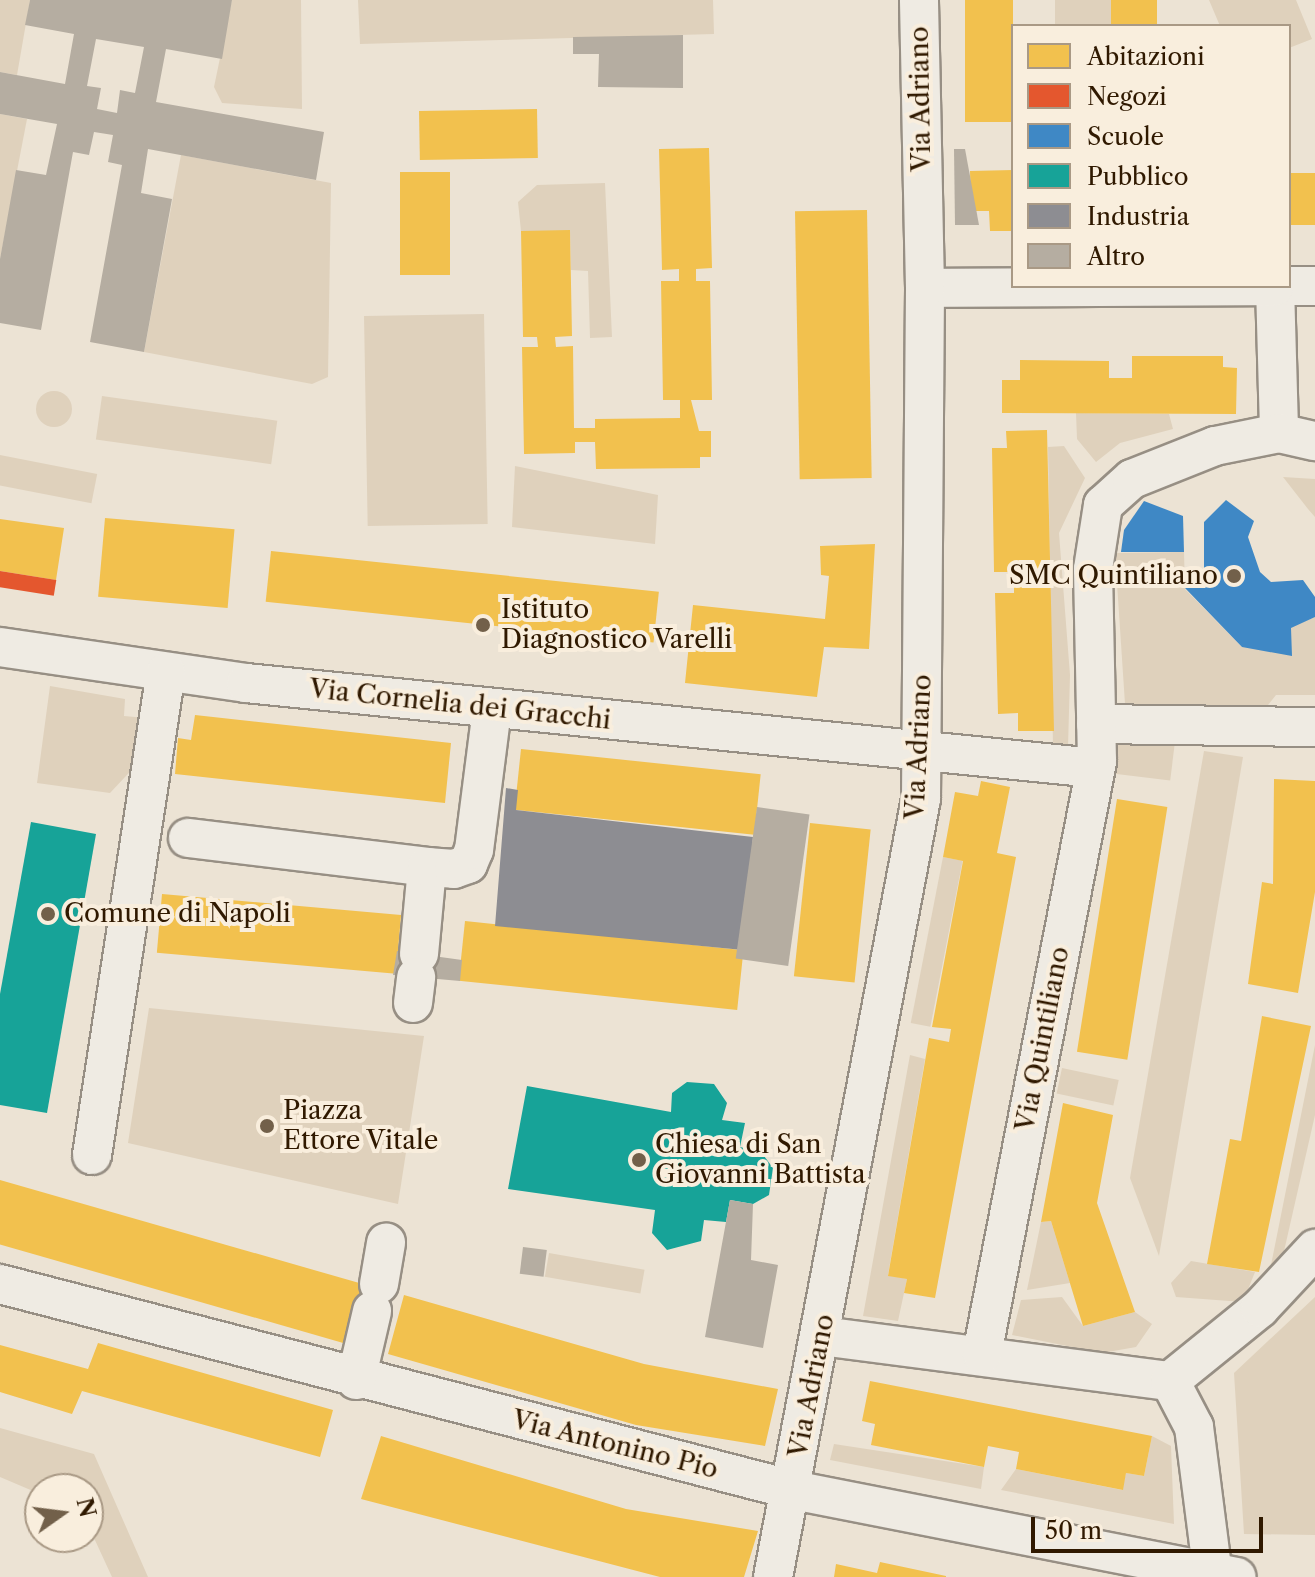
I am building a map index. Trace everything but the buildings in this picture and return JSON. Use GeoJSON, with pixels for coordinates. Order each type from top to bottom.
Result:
{"type":"FeatureCollection","features":[{"type":"Feature","properties":{"kind":"street","name":"Via Adriano"},"geometry":{"type":"LineString","coordinates":[[773,1577],[793,1490],[921,799],[925,288],[919,0]]}},
{"type":"Feature","properties":{"kind":"street"},"geometry":{"type":"LineString","coordinates":[[1291,286],[1315,286]]}},
{"type":"Feature","properties":{"kind":"street"},"geometry":{"type":"LineString","coordinates":[[925,288],[1011,288]]}},
{"type":"Feature","properties":{"kind":"street"},"geometry":{"type":"LineString","coordinates":[[1275,288],[1279,433]]}},
{"type":"Feature","properties":{"kind":"street","name":"Via Quintiliano"},"geometry":{"type":"LineString","coordinates":[[982,1354],[1095,768],[1093,569],[1103,505],[1165,463],[1279,433],[1315,441]]}},
{"type":"Feature","properties":{"kind":"street","name":"Via Cornelia dei Gracchi"},"geometry":{"type":"LineString","coordinates":[[0,647],[166,673],[492,710],[922,755],[1095,768]]}},
{"type":"Feature","properties":{"kind":"street"},"geometry":{"type":"LineString","coordinates":[[92,1155],[166,673]]}},
{"type":"Feature","properties":{"kind":"street"},"geometry":{"type":"LineString","coordinates":[[188,838],[427,867],[468,864],[492,710]]}},
{"type":"Feature","properties":{"kind":"street"},"geometry":{"type":"LineString","coordinates":[[1096,724],[1315,727]]}},
{"type":"Feature","properties":{"kind":"street"},"geometry":{"type":"LineString","coordinates":[[416,978],[427,867]]}},
{"type":"Feature","properties":{"kind":"street"},"geometry":{"type":"LineString","coordinates":[[356,1380],[386,1243]]}},
{"type":"Feature","properties":{"kind":"street"},"geometry":{"type":"LineString","coordinates":[[822,1336],[982,1354],[1170,1381],[1260,1308],[1315,1249]]}},
{"type":"Feature","properties":{"kind":"street","name":"Via Antonino Pio"},"geometry":{"type":"LineString","coordinates":[[0,1284],[356,1380],[793,1490],[1225,1576]]}},
{"type":"Feature","properties":{"kind":"street"},"geometry":{"type":"LineString","coordinates":[[1170,1381],[1194,1427],[1225,1576]]}},
{"type":"Feature","properties":{"kind":"shaded area"},"geometry":{"type":"Polygon","coordinates":[[[0,0],[30,0],[17,75],[0,72],[0,0]]]}},
{"type":"Feature","properties":{"kind":"shaded area"},"geometry":{"type":"Polygon","coordinates":[[[232,0],[301,0],[302,109],[222,103],[214,87],[232,0]]]}},
{"type":"Feature","properties":{"kind":"shaded area"},"geometry":{"type":"Polygon","coordinates":[[[358,0],[713,0],[714,34],[360,44],[358,0]]]}},
{"type":"Feature","properties":{"kind":"shaded area"},"geometry":{"type":"Polygon","coordinates":[[[1055,0],[1111,0],[1111,24],[1055,24],[1055,0]]]}},
{"type":"Feature","properties":{"kind":"shaded area"},"geometry":{"type":"Polygon","coordinates":[[[1209,0],[1296,0],[1312,39],[1291,47],[1291,24],[1219,24],[1209,0]]]}},
{"type":"Feature","properties":{"kind":"shaded area"},"geometry":{"type":"Polygon","coordinates":[[[0,114],[27,119],[0,259],[0,114]]]}},
{"type":"Feature","properties":{"kind":"shaded area"},"geometry":{"type":"Polygon","coordinates":[[[181,155],[331,183],[328,377],[312,384],[144,352],[181,155]]]}},
{"type":"Feature","properties":{"kind":"shaded area"},"geometry":{"type":"Polygon","coordinates":[[[605,183],[612,337],[590,338],[588,271],[571,270],[570,231],[521,231],[518,202],[537,185],[605,183]]]}},
{"type":"Feature","properties":{"kind":"shaded area"},"geometry":{"type":"Polygon","coordinates":[[[484,314],[488,524],[368,526],[364,316],[484,314]]]}},
{"type":"Feature","properties":{"kind":"shaded area"},"geometry":{"type":"Polygon","coordinates":[[[54,391],[67,396],[72,409],[67,422],[54,427],[41,422],[36,409],[41,396],[54,391]]]}},
{"type":"Feature","properties":{"kind":"shaded area"},"geometry":{"type":"Polygon","coordinates":[[[102,396],[277,421],[271,464],[96,440],[102,396]]]}},
{"type":"Feature","properties":{"kind":"shaded area"},"geometry":{"type":"Polygon","coordinates":[[[1076,413],[1169,414],[1173,429],[1120,443],[1096,462],[1077,439],[1076,413]]]}},
{"type":"Feature","properties":{"kind":"shaded area"},"geometry":{"type":"Polygon","coordinates":[[[1064,446],[1085,478],[1059,533],[1070,675],[1068,747],[1053,748],[1048,447],[1064,446]]]}},
{"type":"Feature","properties":{"kind":"shaded area"},"geometry":{"type":"Polygon","coordinates":[[[0,455],[97,474],[91,503],[0,486],[0,455]]]}},
{"type":"Feature","properties":{"kind":"shaded area"},"geometry":{"type":"Polygon","coordinates":[[[515,466],[658,495],[655,544],[512,527],[515,466]]]}},
{"type":"Feature","properties":{"kind":"shaded area"},"geometry":{"type":"Polygon","coordinates":[[[1283,477],[1315,479],[1315,517],[1308,509],[1283,477]]]}},
{"type":"Feature","properties":{"kind":"shaded area"},"geometry":{"type":"Polygon","coordinates":[[[1184,552],[1185,589],[1242,647],[1315,617],[1315,695],[1276,695],[1259,716],[1125,704],[1115,553],[1184,552]]]}},
{"type":"Feature","properties":{"kind":"shaded area"},"geometry":{"type":"Polygon","coordinates":[[[50,686],[125,699],[124,716],[146,718],[140,761],[110,793],[37,783],[50,686]]]}},
{"type":"Feature","properties":{"kind":"shaded area"},"geometry":{"type":"Polygon","coordinates":[[[1119,738],[1175,745],[1170,781],[1115,774],[1119,738]]]}},
{"type":"Feature","properties":{"kind":"shaded area"},"geometry":{"type":"Polygon","coordinates":[[[1204,751],[1243,757],[1159,1256],[1130,1178],[1204,751]]]}},
{"type":"Feature","properties":{"kind":"shaded area"},"geometry":{"type":"Polygon","coordinates":[[[943,857],[963,861],[930,1027],[911,1023],[943,857]]]}},
{"type":"Feature","properties":{"kind":"shaded area"},"geometry":{"type":"Polygon","coordinates":[[[149,1008],[424,1036],[398,1204],[128,1143],[149,1008]]]}},
{"type":"Feature","properties":{"kind":"shaded area"},"geometry":{"type":"Polygon","coordinates":[[[1315,1045],[1315,1115],[1282,1260],[1269,1275],[1315,1045]]]}},
{"type":"Feature","properties":{"kind":"shaded area"},"geometry":{"type":"Polygon","coordinates":[[[910,1055],[925,1059],[888,1275],[907,1279],[898,1321],[863,1316],[910,1055]]]}},
{"type":"Feature","properties":{"kind":"shaded area"},"geometry":{"type":"Polygon","coordinates":[[[1062,1068],[1119,1080],[1113,1105],[1057,1093],[1062,1068]]]}},
{"type":"Feature","properties":{"kind":"shaded area"},"geometry":{"type":"Polygon","coordinates":[[[1051,1221],[1070,1283],[1027,1290],[1041,1222],[1051,1221]]]}},
{"type":"Feature","properties":{"kind":"shaded area"},"geometry":{"type":"Polygon","coordinates":[[[549,1253],[645,1270],[640,1293],[545,1277],[549,1253]]]}},
{"type":"Feature","properties":{"kind":"shaded area"},"geometry":{"type":"Polygon","coordinates":[[[1191,1261],[1255,1272],[1243,1302],[1176,1297],[1171,1283],[1191,1261]]]}},
{"type":"Feature","properties":{"kind":"shaded area"},"geometry":{"type":"Polygon","coordinates":[[[1062,1297],[1083,1326],[1135,1312],[1152,1324],[1136,1347],[1102,1353],[1012,1335],[1021,1300],[1062,1297]]]}},
{"type":"Feature","properties":{"kind":"shaded area"},"geometry":{"type":"Polygon","coordinates":[[[1315,1297],[1315,1535],[1244,1534],[1234,1373],[1315,1297]]]}},
{"type":"Feature","properties":{"kind":"shaded area"},"geometry":{"type":"Polygon","coordinates":[[[0,1428],[94,1454],[102,1473],[24,1473],[24,1487],[0,1477],[0,1428]]]}},
{"type":"Feature","properties":{"kind":"shaded area"},"geometry":{"type":"Polygon","coordinates":[[[1152,1436],[1171,1446],[1174,1524],[1001,1490],[1016,1469],[1122,1490],[1126,1473],[1144,1476],[1152,1436]]]}},
{"type":"Feature","properties":{"kind":"shaded area"},"geometry":{"type":"Polygon","coordinates":[[[834,1444],[984,1467],[981,1489],[830,1460],[834,1444]]]}},
{"type":"Feature","properties":{"kind":"shaded area"},"geometry":{"type":"Polygon","coordinates":[[[104,1477],[148,1577],[112,1577],[101,1553],[104,1553],[104,1477]]]}},
{"type":"Feature","properties":{"kind":"place","name":"SMC Quintiliano"},"geometry":{"type":"Point","coordinates":[1234,576]}},
{"type":"Feature","properties":{"kind":"place","name":"Istituto Diagnostico Varelli"},"geometry":{"type":"Point","coordinates":[483,625]}},
{"type":"Feature","properties":{"kind":"place","name":"Comune di Napoli"},"geometry":{"type":"Point","coordinates":[48,914]}},
{"type":"Feature","properties":{"kind":"place","name":"Piazza Ettore Vitale"},"geometry":{"type":"Point","coordinates":[267,1126]}},
{"type":"Feature","properties":{"kind":"place","name":"Chiesa di San Giovanni Battista"},"geometry":{"type":"Point","coordinates":[639,1160]}}]}
